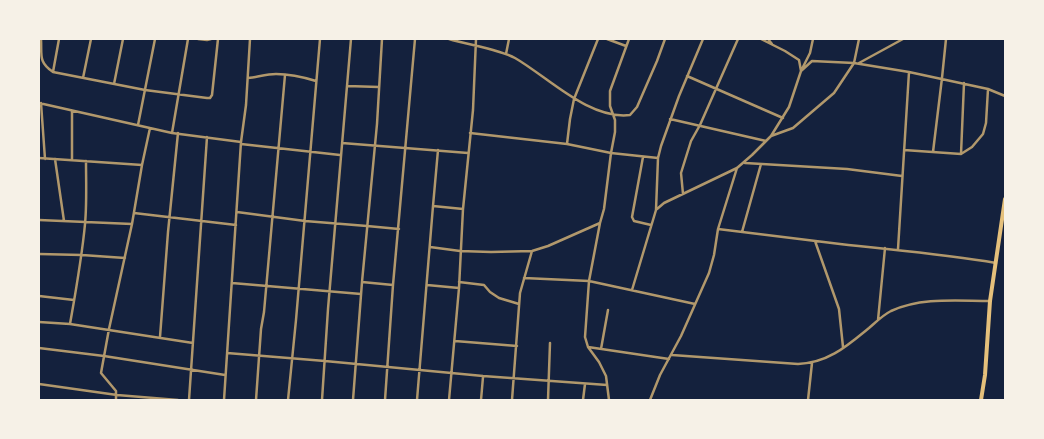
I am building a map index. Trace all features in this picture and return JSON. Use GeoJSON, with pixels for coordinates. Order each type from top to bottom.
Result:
{"type":"FeatureCollection","features":[{"type":"Feature","properties":{"kind":"main road"},"geometry":{"type":"LineString","coordinates":[[981,400],[985,375],[990,301],[1005,199]]}},
{"type":"Feature","properties":{"kind":"street"},"geometry":{"type":"LineString","coordinates":[[42,39],[42,60],[47,68],[53,72],[145,90],[207,98],[211,96],[218,39]]}},
{"type":"Feature","properties":{"kind":"street"},"geometry":{"type":"LineString","coordinates":[[53,72],[59,39]]}},
{"type":"Feature","properties":{"kind":"street"},"geometry":{"type":"LineString","coordinates":[[83,78],[91,39]]}},
{"type":"Feature","properties":{"kind":"street"},"geometry":{"type":"LineString","coordinates":[[114,84],[123,39]]}},
{"type":"Feature","properties":{"kind":"street"},"geometry":{"type":"LineString","coordinates":[[138,125],[155,39]]}},
{"type":"Feature","properties":{"kind":"street"},"geometry":{"type":"LineString","coordinates":[[172,133],[188,39]]}},
{"type":"Feature","properties":{"kind":"street"},"geometry":{"type":"LineString","coordinates":[[198,39],[211,39]]}},
{"type":"Feature","properties":{"kind":"street"},"geometry":{"type":"LineString","coordinates":[[224,400],[241,143],[250,39]]}},
{"type":"Feature","properties":{"kind":"street"},"geometry":{"type":"LineString","coordinates":[[288,400],[320,39]]}},
{"type":"Feature","properties":{"kind":"street"},"geometry":{"type":"LineString","coordinates":[[322,400],[329,292],[351,39]]}},
{"type":"Feature","properties":{"kind":"street"},"geometry":{"type":"LineString","coordinates":[[353,400],[377,124],[382,39]]}},
{"type":"Feature","properties":{"kind":"street"},"geometry":{"type":"LineString","coordinates":[[385,400],[393,285],[415,39]]}},
{"type":"Feature","properties":{"kind":"street"},"geometry":{"type":"LineString","coordinates":[[449,39],[506,54],[521,62],[574,99],[595,109],[613,114],[630,115],[637,106],[665,39]]}},
{"type":"Feature","properties":{"kind":"street"},"geometry":{"type":"LineString","coordinates":[[450,400],[476,39]]}},
{"type":"Feature","properties":{"kind":"street"},"geometry":{"type":"LineString","coordinates":[[506,54],[509,39]]}},
{"type":"Feature","properties":{"kind":"street"},"geometry":{"type":"LineString","coordinates":[[567,144],[574,99],[598,39]]}},
{"type":"Feature","properties":{"kind":"street"},"geometry":{"type":"LineString","coordinates":[[607,39],[626,46]]}},
{"type":"Feature","properties":{"kind":"street"},"geometry":{"type":"LineString","coordinates":[[609,400],[603,368],[588,347],[585,337],[589,281],[604,209],[616,124],[610,106],[610,91],[629,39]]}},
{"type":"Feature","properties":{"kind":"street"},"geometry":{"type":"LineString","coordinates":[[632,290],[656,210],[658,158],[661,146],[703,39]]}},
{"type":"Feature","properties":{"kind":"street"},"geometry":{"type":"LineString","coordinates":[[683,194],[681,173],[691,141],[700,126],[738,39]]}},
{"type":"Feature","properties":{"kind":"street"},"geometry":{"type":"LineString","coordinates":[[761,39],[799,60],[801,70]]}},
{"type":"Feature","properties":{"kind":"street"},"geometry":{"type":"LineString","coordinates":[[768,39],[773,45]]}},
{"type":"Feature","properties":{"kind":"street"},"geometry":{"type":"LineString","coordinates":[[656,210],[664,203],[737,168],[771,136],[789,107],[801,70],[810,53],[814,39]]}},
{"type":"Feature","properties":{"kind":"street"},"geometry":{"type":"LineString","coordinates":[[856,63],[859,39]]}},
{"type":"Feature","properties":{"kind":"street"},"geometry":{"type":"LineString","coordinates":[[771,136],[793,128],[834,93],[856,63],[903,39]]}},
{"type":"Feature","properties":{"kind":"street"},"geometry":{"type":"LineString","coordinates":[[933,152],[946,39]]}},
{"type":"Feature","properties":{"kind":"street"},"geometry":{"type":"LineString","coordinates":[[801,70],[812,61],[856,63],[942,78],[988,89],[1005,96]]}},
{"type":"Feature","properties":{"kind":"street"},"geometry":{"type":"LineString","coordinates":[[898,249],[909,72]]}},
{"type":"Feature","properties":{"kind":"street"},"geometry":{"type":"LineString","coordinates":[[248,78],[275,74],[316,81]]}},
{"type":"Feature","properties":{"kind":"street"},"geometry":{"type":"LineString","coordinates":[[256,400],[285,75]]}},
{"type":"Feature","properties":{"kind":"street"},"geometry":{"type":"LineString","coordinates":[[687,76],[782,118]]}},
{"type":"Feature","properties":{"kind":"street"},"geometry":{"type":"LineString","coordinates":[[960,154],[964,83]]}},
{"type":"Feature","properties":{"kind":"street"},"geometry":{"type":"LineString","coordinates":[[347,86],[379,88]]}},
{"type":"Feature","properties":{"kind":"street"},"geometry":{"type":"LineString","coordinates":[[904,150],[960,154],[972,147],[983,134],[986,123],[988,89]]}},
{"type":"Feature","properties":{"kind":"street"},"geometry":{"type":"LineString","coordinates":[[44,158],[40,103],[172,133],[340,156]]}},
{"type":"Feature","properties":{"kind":"street"},"geometry":{"type":"LineString","coordinates":[[72,111],[72,160]]}},
{"type":"Feature","properties":{"kind":"street"},"geometry":{"type":"LineString","coordinates":[[670,119],[766,141]]}},
{"type":"Feature","properties":{"kind":"street"},"geometry":{"type":"LineString","coordinates":[[116,400],[116,390],[102,374],[104,356],[150,128]]}},
{"type":"Feature","properties":{"kind":"street"},"geometry":{"type":"LineString","coordinates":[[470,133],[567,144],[611,153],[658,158]]}},
{"type":"Feature","properties":{"kind":"street"},"geometry":{"type":"LineString","coordinates":[[160,337],[169,217],[178,134]]}},
{"type":"Feature","properties":{"kind":"street"},"geometry":{"type":"LineString","coordinates":[[189,400],[207,137]]}},
{"type":"Feature","properties":{"kind":"street"},"geometry":{"type":"LineString","coordinates":[[342,143],[468,153]]}},
{"type":"Feature","properties":{"kind":"street"},"geometry":{"type":"LineString","coordinates":[[417,400],[438,150]]}},
{"type":"Feature","properties":{"kind":"street"},"geometry":{"type":"LineString","coordinates":[[643,156],[632,217],[634,221],[651,226]]}},
{"type":"Feature","properties":{"kind":"street"},"geometry":{"type":"LineString","coordinates":[[39,158],[142,165]]}},
{"type":"Feature","properties":{"kind":"street"},"geometry":{"type":"LineString","coordinates":[[55,159],[64,221]]}},
{"type":"Feature","properties":{"kind":"street"},"geometry":{"type":"LineString","coordinates":[[70,324],[82,255],[85,222],[86,161]]}},
{"type":"Feature","properties":{"kind":"street"},"geometry":{"type":"LineString","coordinates":[[744,163],[848,169],[902,176]]}},
{"type":"Feature","properties":{"kind":"street"},"geometry":{"type":"LineString","coordinates":[[742,232],[761,164]]}},
{"type":"Feature","properties":{"kind":"street"},"geometry":{"type":"LineString","coordinates":[[650,400],[660,374],[672,355],[709,273],[718,229],[737,168]]}},
{"type":"Feature","properties":{"kind":"street"},"geometry":{"type":"LineString","coordinates":[[433,206],[463,209]]}},
{"type":"Feature","properties":{"kind":"street"},"geometry":{"type":"LineString","coordinates":[[237,212],[305,221],[398,229]]}},
{"type":"Feature","properties":{"kind":"street"},"geometry":{"type":"LineString","coordinates":[[134,213],[236,225]]}},
{"type":"Feature","properties":{"kind":"street"},"geometry":{"type":"LineString","coordinates":[[39,225],[39,220],[132,224]]}},
{"type":"Feature","properties":{"kind":"street"},"geometry":{"type":"LineString","coordinates":[[430,247],[460,251],[532,251],[600,223]]}},
{"type":"Feature","properties":{"kind":"street"},"geometry":{"type":"LineString","coordinates":[[718,229],[958,256],[996,263]]}},
{"type":"Feature","properties":{"kind":"street"},"geometry":{"type":"LineString","coordinates":[[815,241],[839,309],[844,347]]}},
{"type":"Feature","properties":{"kind":"street"},"geometry":{"type":"LineString","coordinates":[[878,320],[885,248]]}},
{"type":"Feature","properties":{"kind":"street"},"geometry":{"type":"LineString","coordinates":[[512,400],[520,304],[524,278],[532,251]]}},
{"type":"Feature","properties":{"kind":"street"},"geometry":{"type":"LineString","coordinates":[[39,254],[124,258]]}},
{"type":"Feature","properties":{"kind":"street"},"geometry":{"type":"LineString","coordinates":[[524,278],[589,281],[696,304]]}},
{"type":"Feature","properties":{"kind":"street"},"geometry":{"type":"LineString","coordinates":[[362,282],[393,285]]}},
{"type":"Feature","properties":{"kind":"street"},"geometry":{"type":"LineString","coordinates":[[459,282],[484,285],[499,298],[520,304]]}},
{"type":"Feature","properties":{"kind":"street"},"geometry":{"type":"LineString","coordinates":[[232,283],[362,294]]}},
{"type":"Feature","properties":{"kind":"street"},"geometry":{"type":"LineString","coordinates":[[427,285],[459,288]]}},
{"type":"Feature","properties":{"kind":"street"},"geometry":{"type":"LineString","coordinates":[[39,296],[74,300]]}},
{"type":"Feature","properties":{"kind":"street"},"geometry":{"type":"LineString","coordinates":[[672,355],[798,364],[812,363],[830,356],[844,347],[888,312],[930,300],[990,301]]}},
{"type":"Feature","properties":{"kind":"street"},"geometry":{"type":"LineString","coordinates":[[602,349],[608,310]]}},
{"type":"Feature","properties":{"kind":"street"},"geometry":{"type":"LineString","coordinates":[[39,322],[109,329],[193,342]]}},
{"type":"Feature","properties":{"kind":"street"},"geometry":{"type":"LineString","coordinates":[[454,341],[517,346]]}},
{"type":"Feature","properties":{"kind":"street"},"geometry":{"type":"LineString","coordinates":[[548,400],[550,343]]}},
{"type":"Feature","properties":{"kind":"street"},"geometry":{"type":"LineString","coordinates":[[588,347],[669,359]]}},
{"type":"Feature","properties":{"kind":"street"},"geometry":{"type":"LineString","coordinates":[[39,348],[225,375]]}},
{"type":"Feature","properties":{"kind":"street"},"geometry":{"type":"LineString","coordinates":[[227,353],[325,360],[514,379],[549,380],[607,386]]}},
{"type":"Feature","properties":{"kind":"street"},"geometry":{"type":"LineString","coordinates":[[808,400],[812,363]]}},
{"type":"Feature","properties":{"kind":"street"},"geometry":{"type":"LineString","coordinates":[[481,400],[483,376]]}},
{"type":"Feature","properties":{"kind":"street"},"geometry":{"type":"LineString","coordinates":[[39,384],[117,395],[178,400]]}},
{"type":"Feature","properties":{"kind":"street"},"geometry":{"type":"LineString","coordinates":[[583,400],[585,384]]}}]}
